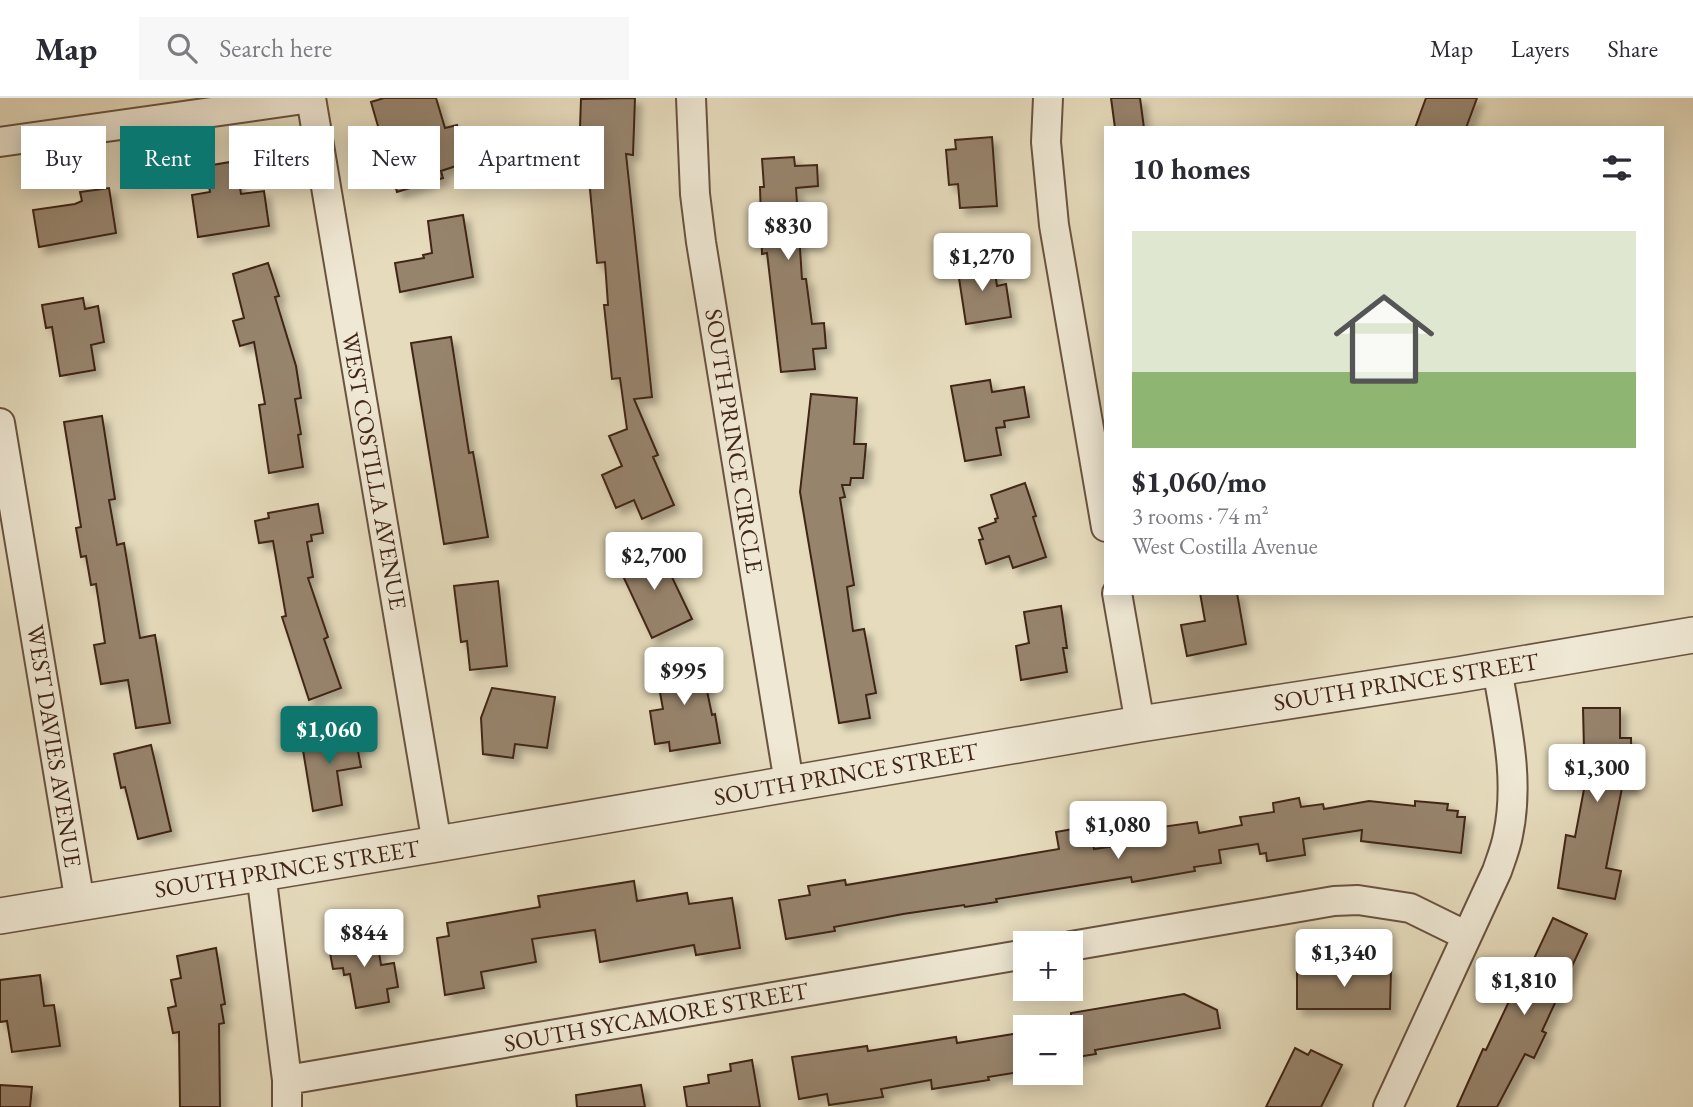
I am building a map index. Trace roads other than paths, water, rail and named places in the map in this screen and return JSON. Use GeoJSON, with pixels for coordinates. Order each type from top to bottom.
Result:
{"type":"FeatureCollection","features":[{"type":"Feature","properties":{"kind":"street"},"geometry":{"type":"LineString","coordinates":[[0,142],[311,98]]}},
{"type":"Feature","properties":{"kind":"street","name":"WEST COSTILLA AVENUE"},"geometry":{"type":"LineString","coordinates":[[311,98],[437,845]]}},
{"type":"Feature","properties":{"kind":"street","name":"SOUTH PRINCE CIRCLE"},"geometry":{"type":"LineString","coordinates":[[691,98],[695,194],[701,242],[789,783]]}},
{"type":"Feature","properties":{"kind":"street"},"geometry":{"type":"LineString","coordinates":[[1048,98],[1046,142],[1054,225],[1104,515]]}},
{"type":"Feature","properties":{"kind":"street","name":"WEST DAVIES AVENUE"},"geometry":{"type":"LineString","coordinates":[[0,423],[80,903]]}},
{"type":"Feature","properties":{"kind":"street"},"geometry":{"type":"LineString","coordinates":[[1117,595],[1140,724]]}},
{"type":"Feature","properties":{"kind":"street","name":"SOUTH PRINCE STREET"},"geometry":{"type":"LineString","coordinates":[[0,916],[437,845],[1140,724],[1693,635]]}},
{"type":"Feature","properties":{"kind":"street"},"geometry":{"type":"LineString","coordinates":[[1388,1107],[1497,871],[1508,835],[1513,798],[1512,757],[1497,668]]}},
{"type":"Feature","properties":{"kind":"street"},"geometry":{"type":"LineString","coordinates":[[261,873],[287,1094]]}},
{"type":"Feature","properties":{"kind":"street"},"geometry":{"type":"LineString","coordinates":[[1083,944],[1334,901],[1358,900],[1410,908],[1467,936]]}},
{"type":"Feature","properties":{"kind":"street","name":"SOUTH SYCAMORE STREET"},"geometry":{"type":"LineString","coordinates":[[287,1094],[1013,956]]}}]}
